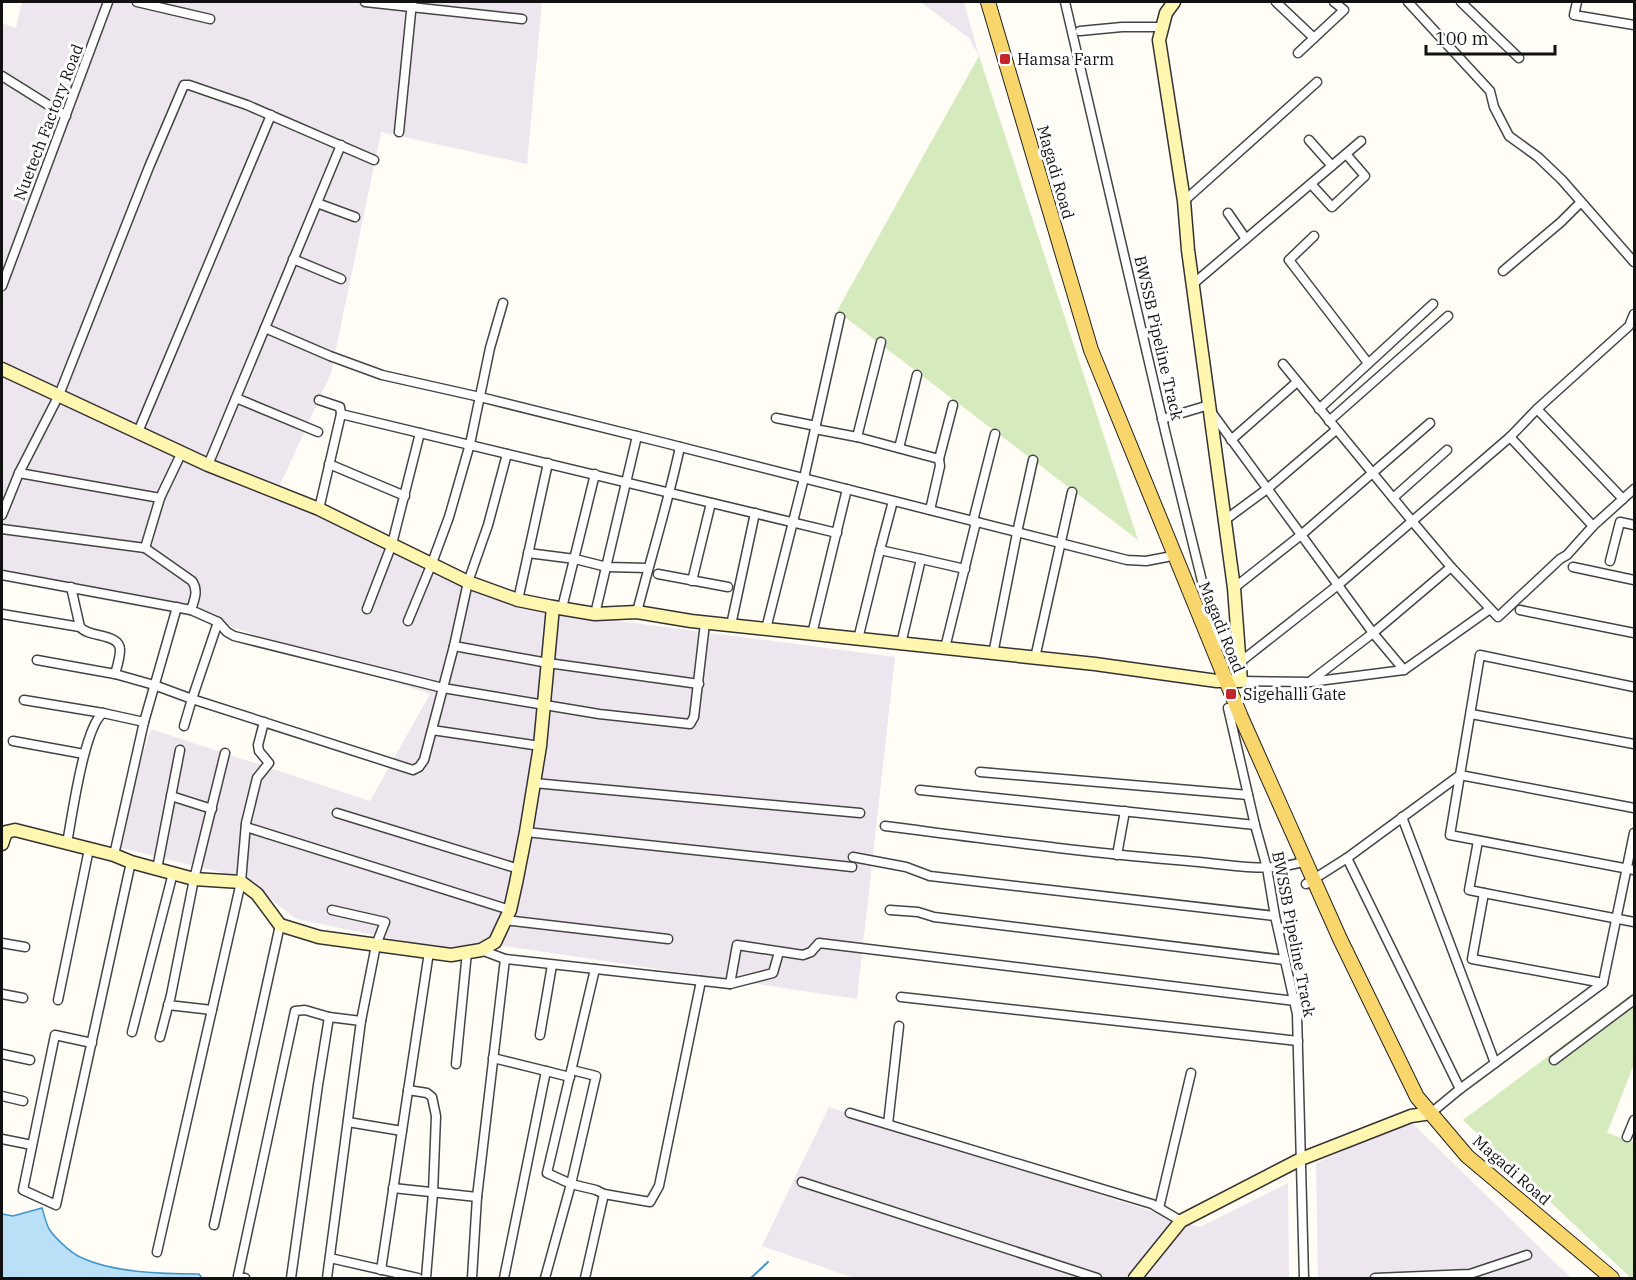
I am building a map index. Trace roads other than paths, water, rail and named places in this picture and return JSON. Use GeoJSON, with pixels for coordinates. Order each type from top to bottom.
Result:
{"type":"FeatureCollection","features":[{"type":"Feature","properties":{"kind":"main road","name":"Magadi Road"},"geometry":{"type":"LineString","coordinates":[[979,2],[1082,352],[1167,557],[1301,862]]}},
{"type":"Feature","properties":{"kind":"main road","name":"Magadi Road"},"geometry":{"type":"LineString","coordinates":[[988,2],[1091,350],[1222,681],[1228,708],[1310,881],[1426,1114],[1460,1160],[1600,1278]]}},
{"type":"Feature","properties":{"kind":"main road","name":"Magadi Road"},"geometry":{"type":"LineString","coordinates":[[1426,1114],[1467,1156],[1612,1278]]}},
{"type":"Feature","properties":{"kind":"street","name":"Nuetech Factory Road"},"geometry":{"type":"LineString","coordinates":[[2,286],[108,2]]}},
{"type":"Feature","properties":{"kind":"street"},"geometry":{"type":"LineString","coordinates":[[136,2],[210,19]]}},
{"type":"Feature","properties":{"kind":"street"},"geometry":{"type":"LineString","coordinates":[[365,2],[412,4],[522,19]]}},
{"type":"Feature","properties":{"kind":"street","name":"BWSSB Pipeline Track"},"geometry":{"type":"LineString","coordinates":[[1065,2],[1222,681]]}},
{"type":"Feature","properties":{"kind":"street"},"geometry":{"type":"LineString","coordinates":[[1174,2],[1166,13],[1159,40],[1184,201],[1234,588],[1241,681]]}},
{"type":"Feature","properties":{"kind":"street"},"geometry":{"type":"LineString","coordinates":[[1276,2],[1314,38]]}},
{"type":"Feature","properties":{"kind":"street"},"geometry":{"type":"LineString","coordinates":[[1298,53],[1344,10],[1334,2]]}},
{"type":"Feature","properties":{"kind":"street"},"geometry":{"type":"LineString","coordinates":[[1408,2],[1490,91],[1494,106],[1509,136],[1562,180],[1635,262]]}},
{"type":"Feature","properties":{"kind":"street"},"geometry":{"type":"LineString","coordinates":[[1461,2],[1519,58]]}},
{"type":"Feature","properties":{"kind":"street"},"geometry":{"type":"LineString","coordinates":[[1577,2],[1574,15],[1635,25]]}},
{"type":"Feature","properties":{"kind":"street"},"geometry":{"type":"LineString","coordinates":[[399,132],[412,4]]}},
{"type":"Feature","properties":{"kind":"street"},"geometry":{"type":"LineString","coordinates":[[1080,31],[1122,27],[1163,27]]}},
{"type":"Feature","properties":{"kind":"street"},"geometry":{"type":"LineString","coordinates":[[2,76],[66,116]]}},
{"type":"Feature","properties":{"kind":"street"},"geometry":{"type":"LineString","coordinates":[[1184,201],[1317,82]]}},
{"type":"Feature","properties":{"kind":"street"},"geometry":{"type":"LineString","coordinates":[[2,515],[19,473],[59,395],[184,85],[271,115],[375,160]]}},
{"type":"Feature","properties":{"kind":"street"},"geometry":{"type":"LineString","coordinates":[[138,432],[271,115]]}},
{"type":"Feature","properties":{"kind":"street"},"geometry":{"type":"LineString","coordinates":[[1309,140],[1332,166]]}},
{"type":"Feature","properties":{"kind":"street"},"geometry":{"type":"LineString","coordinates":[[1193,284],[1361,141]]}},
{"type":"Feature","properties":{"kind":"street"},"geometry":{"type":"LineString","coordinates":[[208,465],[341,145]]}},
{"type":"Feature","properties":{"kind":"street"},"geometry":{"type":"LineString","coordinates":[[1311,184],[1332,207],[1365,176],[1346,154]]}},
{"type":"Feature","properties":{"kind":"street"},"geometry":{"type":"LineString","coordinates":[[1503,271],[1581,202]]}},
{"type":"Feature","properties":{"kind":"street"},"geometry":{"type":"LineString","coordinates":[[317,203],[355,218]]}},
{"type":"Feature","properties":{"kind":"street"},"geometry":{"type":"LineString","coordinates":[[1228,213],[1246,239]]}},
{"type":"Feature","properties":{"kind":"street"},"geometry":{"type":"LineString","coordinates":[[1314,236],[1289,260],[1368,363]]}},
{"type":"Feature","properties":{"kind":"street"},"geometry":{"type":"LineString","coordinates":[[293,259],[341,279]]}},
{"type":"Feature","properties":{"kind":"street"},"geometry":{"type":"LineString","coordinates":[[408,621],[449,517],[470,444],[490,348],[503,303]]}},
{"type":"Feature","properties":{"kind":"street"},"geometry":{"type":"LineString","coordinates":[[1319,408],[1433,304]]}},
{"type":"Feature","properties":{"kind":"street"},"geometry":{"type":"LineString","coordinates":[[1239,663],[1338,585],[1510,436],[1537,408],[1629,326],[1635,314]]}},
{"type":"Feature","properties":{"kind":"street"},"geometry":{"type":"LineString","coordinates":[[1329,421],[1448,316]]}},
{"type":"Feature","properties":{"kind":"street"},"geometry":{"type":"LineString","coordinates":[[766,629],[816,428],[840,317]]}},
{"type":"Feature","properties":{"kind":"street"},"geometry":{"type":"LineString","coordinates":[[265,328],[382,375],[480,397],[1127,560],[1146,561],[1167,557]]}},
{"type":"Feature","properties":{"kind":"street"},"geometry":{"type":"LineString","coordinates":[[857,437],[881,342]]}},
{"type":"Feature","properties":{"kind":"street"},"geometry":{"type":"LineString","coordinates":[[1283,364],[1451,567],[1498,617],[1567,555],[1593,526],[1635,489]]}},
{"type":"Feature","properties":{"kind":"street"},"geometry":{"type":"LineString","coordinates":[[2,369],[208,465],[319,509],[468,582],[518,600],[557,608],[595,614],[638,612],[705,623],[1035,658],[1222,681],[1310,682],[1404,670],[1490,609]]}},
{"type":"Feature","properties":{"kind":"street"},"geometry":{"type":"LineString","coordinates":[[899,448],[917,375]]}},
{"type":"Feature","properties":{"kind":"street"},"geometry":{"type":"LineString","coordinates":[[1231,440],[1297,382]]}},
{"type":"Feature","properties":{"kind":"street"},"geometry":{"type":"LineString","coordinates":[[236,398],[318,432]]}},
{"type":"Feature","properties":{"kind":"street"},"geometry":{"type":"LineString","coordinates":[[319,400],[340,407],[341,414],[319,509]]}},
{"type":"Feature","properties":{"kind":"street"},"geometry":{"type":"LineString","coordinates":[[930,510],[940,466],[939,459],[953,405]]}},
{"type":"Feature","properties":{"kind":"street"},"geometry":{"type":"LineString","coordinates":[[1162,419],[1209,408]]}},
{"type":"Feature","properties":{"kind":"street"},"geometry":{"type":"LineString","coordinates":[[1209,408],[1373,633],[1404,670]]}},
{"type":"Feature","properties":{"kind":"street"},"geometry":{"type":"LineString","coordinates":[[1537,408],[1623,499]]}},
{"type":"Feature","properties":{"kind":"street"},"geometry":{"type":"LineString","coordinates":[[341,414],[837,533]]}},
{"type":"Feature","properties":{"kind":"street"},"geometry":{"type":"LineString","coordinates":[[776,418],[939,459]]}},
{"type":"Feature","properties":{"kind":"street"},"geometry":{"type":"LineString","coordinates":[[1234,588],[1301,535],[1430,423]]}},
{"type":"Feature","properties":{"kind":"street"},"geometry":{"type":"LineString","coordinates":[[1225,520],[1267,489],[1336,430]]}},
{"type":"Feature","properties":{"kind":"street"},"geometry":{"type":"LineString","coordinates":[[367,609],[392,544],[420,433]]}},
{"type":"Feature","properties":{"kind":"street"},"geometry":{"type":"LineString","coordinates":[[945,648],[995,434]]}},
{"type":"Feature","properties":{"kind":"street"},"geometry":{"type":"LineString","coordinates":[[595,614],[637,436]]}},
{"type":"Feature","properties":{"kind":"street"},"geometry":{"type":"LineString","coordinates":[[1510,436],[1593,526]]}},
{"type":"Feature","properties":{"kind":"street"},"geometry":{"type":"LineString","coordinates":[[638,612],[680,447]]}},
{"type":"Feature","properties":{"kind":"street"},"geometry":{"type":"LineString","coordinates":[[1393,498],[1447,450]]}},
{"type":"Feature","properties":{"kind":"street"},"geometry":{"type":"LineString","coordinates":[[145,548],[160,498],[182,452]]}},
{"type":"Feature","properties":{"kind":"street"},"geometry":{"type":"LineString","coordinates":[[37,660],[115,674],[154,685],[413,770],[419,767],[424,760],[468,582],[481,547],[507,454]]}},
{"type":"Feature","properties":{"kind":"street"},"geometry":{"type":"LineString","coordinates":[[993,654],[1033,460]]}},
{"type":"Feature","properties":{"kind":"street"},"geometry":{"type":"LineString","coordinates":[[518,600],[548,463]]}},
{"type":"Feature","properties":{"kind":"street"},"geometry":{"type":"LineString","coordinates":[[329,464],[405,496]]}},
{"type":"Feature","properties":{"kind":"street"},"geometry":{"type":"LineString","coordinates":[[19,473],[160,498]]}},
{"type":"Feature","properties":{"kind":"street"},"geometry":{"type":"LineString","coordinates":[[2,843],[6,832],[15,830],[114,855],[131,862],[194,879],[241,882],[257,894],[280,925],[319,937],[451,955],[481,950],[495,942],[508,915],[526,832],[540,746],[548,663],[557,608],[574,559],[595,474]]}},
{"type":"Feature","properties":{"kind":"street"},"geometry":{"type":"LineString","coordinates":[[812,634],[847,489]]}},
{"type":"Feature","properties":{"kind":"street"},"geometry":{"type":"LineString","coordinates":[[1035,658],[1072,492]]}},
{"type":"Feature","properties":{"kind":"street"},"geometry":{"type":"LineString","coordinates":[[858,639],[893,501]]}},
{"type":"Feature","properties":{"kind":"street"},"geometry":{"type":"LineString","coordinates":[[692,581],[711,503]]}},
{"type":"Feature","properties":{"kind":"street"},"geometry":{"type":"LineString","coordinates":[[731,625],[755,513]]}},
{"type":"Feature","properties":{"kind":"street"},"geometry":{"type":"LineString","coordinates":[[1610,561],[1620,522],[1635,525]]}},
{"type":"Feature","properties":{"kind":"street"},"geometry":{"type":"LineString","coordinates":[[2,529],[145,548],[196,586],[191,610]]}},
{"type":"Feature","properties":{"kind":"street"},"geometry":{"type":"LineString","coordinates":[[880,550],[965,569]]}},
{"type":"Feature","properties":{"kind":"street"},"geometry":{"type":"LineString","coordinates":[[528,553],[574,559],[607,567],[648,568]]}},
{"type":"Feature","properties":{"kind":"street"},"geometry":{"type":"LineString","coordinates":[[901,644],[921,559]]}},
{"type":"Feature","properties":{"kind":"street"},"geometry":{"type":"LineString","coordinates":[[1310,682],[1373,633],[1451,567]]}},
{"type":"Feature","properties":{"kind":"street"},"geometry":{"type":"LineString","coordinates":[[1572,567],[1635,580]]}},
{"type":"Feature","properties":{"kind":"street"},"geometry":{"type":"LineString","coordinates":[[657,574],[728,587]]}},
{"type":"Feature","properties":{"kind":"street"},"geometry":{"type":"LineString","coordinates":[[2,575],[191,610],[218,622],[234,636],[443,688],[599,714],[690,724],[694,717],[699,684],[705,623]]}},
{"type":"Feature","properties":{"kind":"street"},"geometry":{"type":"LineString","coordinates":[[71,587],[80,627]]}},
{"type":"Feature","properties":{"kind":"street"},"geometry":{"type":"LineString","coordinates":[[114,855],[144,722],[177,607]]}},
{"type":"Feature","properties":{"kind":"street"},"geometry":{"type":"LineString","coordinates":[[1520,610],[1635,633]]}},
{"type":"Feature","properties":{"kind":"street"},"geometry":{"type":"LineString","coordinates":[[2,614],[80,627],[84,631],[114,639],[120,649],[115,674]]}},
{"type":"Feature","properties":{"kind":"street"},"geometry":{"type":"LineString","coordinates":[[184,726],[218,622]]}},
{"type":"Feature","properties":{"kind":"street"},"geometry":{"type":"LineString","coordinates":[[454,646],[548,663],[699,684]]}},
{"type":"Feature","properties":{"kind":"street"},"geometry":{"type":"LineString","coordinates":[[1631,870],[1450,835],[1480,655],[1635,687]]}},
{"type":"Feature","properties":{"kind":"street"},"geometry":{"type":"LineString","coordinates":[[24,700],[144,722]]}},
{"type":"Feature","properties":{"kind":"street","name":"BWSSB Pipeline Track"},"geometry":{"type":"LineString","coordinates":[[1228,708],[1267,868],[1275,916],[1297,1014],[1304,1278]]}},
{"type":"Feature","properties":{"kind":"street"},"geometry":{"type":"LineString","coordinates":[[67,843],[84,754],[92,727],[103,713]]}},
{"type":"Feature","properties":{"kind":"street"},"geometry":{"type":"LineString","coordinates":[[1471,714],[1635,744]]}},
{"type":"Feature","properties":{"kind":"street"},"geometry":{"type":"LineString","coordinates":[[157,1252],[241,882],[246,827],[257,778],[268,763],[258,745],[264,722]]}},
{"type":"Feature","properties":{"kind":"street"},"geometry":{"type":"LineString","coordinates":[[432,730],[540,746]]}},
{"type":"Feature","properties":{"kind":"street"},"geometry":{"type":"LineString","coordinates":[[13,741],[84,754]]}},
{"type":"Feature","properties":{"kind":"street"},"geometry":{"type":"LineString","coordinates":[[157,869],[180,750]]}},
{"type":"Feature","properties":{"kind":"street"},"geometry":{"type":"LineString","coordinates":[[160,1037],[194,879],[225,753]]}},
{"type":"Feature","properties":{"kind":"street"},"geometry":{"type":"LineString","coordinates":[[980,772],[1248,795]]}},
{"type":"Feature","properties":{"kind":"street"},"geometry":{"type":"LineString","coordinates":[[1310,881],[1347,858],[1460,775],[1635,808]]}},
{"type":"Feature","properties":{"kind":"street"},"geometry":{"type":"LineString","coordinates":[[534,783],[860,813]]}},
{"type":"Feature","properties":{"kind":"street"},"geometry":{"type":"LineString","coordinates":[[920,790],[1255,825]]}},
{"type":"Feature","properties":{"kind":"street"},"geometry":{"type":"LineString","coordinates":[[171,796],[212,809]]}},
{"type":"Feature","properties":{"kind":"street"},"geometry":{"type":"LineString","coordinates":[[1117,855],[1125,811]]}},
{"type":"Feature","properties":{"kind":"street"},"geometry":{"type":"LineString","coordinates":[[337,813],[519,869]]}},
{"type":"Feature","properties":{"kind":"street"},"geometry":{"type":"LineString","coordinates":[[1402,817],[1496,1063]]}},
{"type":"Feature","properties":{"kind":"street"},"geometry":{"type":"LineString","coordinates":[[885,826],[1117,855],[1267,868],[1301,862]]}},
{"type":"Feature","properties":{"kind":"street"},"geometry":{"type":"LineString","coordinates":[[246,827],[508,915],[668,939]]}},
{"type":"Feature","properties":{"kind":"street"},"geometry":{"type":"LineString","coordinates":[[526,832],[852,867]]}},
{"type":"Feature","properties":{"kind":"street"},"geometry":{"type":"LineString","coordinates":[[1135,1278],[1181,1221],[1301,1159],[1411,1116],[1426,1114],[1603,983],[1616,919],[1631,870],[1635,833]]}},
{"type":"Feature","properties":{"kind":"street"},"geometry":{"type":"LineString","coordinates":[[1478,841],[1469,890],[1635,922]]}},
{"type":"Feature","properties":{"kind":"street"},"geometry":{"type":"LineString","coordinates":[[58,1000],[89,849]]}},
{"type":"Feature","properties":{"kind":"street"},"geometry":{"type":"LineString","coordinates":[[853,857],[906,867],[930,876],[1275,916]]}},
{"type":"Feature","properties":{"kind":"street"},"geometry":{"type":"LineString","coordinates":[[1347,858],[1460,1089]]}},
{"type":"Feature","properties":{"kind":"street"},"geometry":{"type":"LineString","coordinates":[[92,1043],[55,1035],[23,1190],[56,1205],[92,1043],[131,862]]}},
{"type":"Feature","properties":{"kind":"street"},"geometry":{"type":"LineString","coordinates":[[132,1032],[173,873]]}},
{"type":"Feature","properties":{"kind":"street"},"geometry":{"type":"LineString","coordinates":[[1484,892],[1472,959],[1603,983]]}},
{"type":"Feature","properties":{"kind":"street"},"geometry":{"type":"LineString","coordinates":[[327,1278],[361,1021],[376,945],[385,922],[332,910]]}},
{"type":"Feature","properties":{"kind":"street"},"geometry":{"type":"LineString","coordinates":[[890,910],[1285,960]]}},
{"type":"Feature","properties":{"kind":"street"},"geometry":{"type":"LineString","coordinates":[[214,1225],[280,925]]}},
{"type":"Feature","properties":{"kind":"street"},"geometry":{"type":"LineString","coordinates":[[2,943],[25,946]]}},
{"type":"Feature","properties":{"kind":"street"},"geometry":{"type":"LineString","coordinates":[[730,984],[737,945],[803,955],[811,952],[819,943],[1295,1001]]}},
{"type":"Feature","properties":{"kind":"street"},"geometry":{"type":"LineString","coordinates":[[481,950],[506,959],[730,984],[773,973],[779,952]]}},
{"type":"Feature","properties":{"kind":"street"},"geometry":{"type":"LineString","coordinates":[[381,1270],[429,952]]}},
{"type":"Feature","properties":{"kind":"street"},"geometry":{"type":"LineString","coordinates":[[456,1064],[467,952]]}},
{"type":"Feature","properties":{"kind":"street"},"geometry":{"type":"LineString","coordinates":[[472,1278],[477,1197],[506,959]]}},
{"type":"Feature","properties":{"kind":"street"},"geometry":{"type":"LineString","coordinates":[[540,1035],[552,965]]}},
{"type":"Feature","properties":{"kind":"street"},"geometry":{"type":"LineString","coordinates":[[595,969],[547,1173],[571,1184],[604,1194],[650,1202],[659,1186],[701,981]]}},
{"type":"Feature","properties":{"kind":"street"},"geometry":{"type":"LineString","coordinates":[[2,994],[23,998]]}},
{"type":"Feature","properties":{"kind":"street"},"geometry":{"type":"LineString","coordinates":[[901,996],[1298,1041]]}},
{"type":"Feature","properties":{"kind":"street"},"geometry":{"type":"LineString","coordinates":[[1554,1060],[1635,1000]]}},
{"type":"Feature","properties":{"kind":"street"},"geometry":{"type":"LineString","coordinates":[[168,1005],[212,1010]]}},
{"type":"Feature","properties":{"kind":"street"},"geometry":{"type":"LineString","coordinates":[[245,1278],[238,1276],[296,1011],[305,1010],[329,1017],[361,1021]]}},
{"type":"Feature","properties":{"kind":"street"},"geometry":{"type":"LineString","coordinates":[[291,1278],[329,1017]]}},
{"type":"Feature","properties":{"kind":"street"},"geometry":{"type":"LineString","coordinates":[[888,1124],[899,1026]]}},
{"type":"Feature","properties":{"kind":"street"},"geometry":{"type":"LineString","coordinates":[[2,1054],[30,1060]]}},
{"type":"Feature","properties":{"kind":"street"},"geometry":{"type":"LineString","coordinates":[[493,1058],[546,1071],[596,1076],[571,1184],[544,1278]]}},
{"type":"Feature","properties":{"kind":"street"},"geometry":{"type":"LineString","coordinates":[[504,1278],[546,1071]]}},
{"type":"Feature","properties":{"kind":"street"},"geometry":{"type":"LineString","coordinates":[[1159,1208],[1191,1073]]}},
{"type":"Feature","properties":{"kind":"street"},"geometry":{"type":"LineString","coordinates":[[408,1090],[427,1093],[432,1097],[436,1116],[426,1278]]}},
{"type":"Feature","properties":{"kind":"street"},"geometry":{"type":"LineString","coordinates":[[2,1096],[23,1101]]}},
{"type":"Feature","properties":{"kind":"street"},"geometry":{"type":"LineString","coordinates":[[849,1113],[1152,1204],[1181,1221]]}},
{"type":"Feature","properties":{"kind":"street"},"geometry":{"type":"LineString","coordinates":[[1627,1137],[1635,1120]]}},
{"type":"Feature","properties":{"kind":"street"},"geometry":{"type":"LineString","coordinates":[[348,1122],[402,1131]]}},
{"type":"Feature","properties":{"kind":"street"},"geometry":{"type":"LineString","coordinates":[[2,1140],[32,1145]]}},
{"type":"Feature","properties":{"kind":"street"},"geometry":{"type":"LineString","coordinates":[[802,1182],[1097,1278]]}},
{"type":"Feature","properties":{"kind":"street"},"geometry":{"type":"LineString","coordinates":[[393,1188],[477,1197]]}},
{"type":"Feature","properties":{"kind":"street"},"geometry":{"type":"LineString","coordinates":[[585,1278],[604,1194]]}},
{"type":"Feature","properties":{"kind":"street"},"geometry":{"type":"LineString","coordinates":[[1375,1278],[1470,1274],[1527,1255]]}},
{"type":"Feature","properties":{"kind":"street"},"geometry":{"type":"LineString","coordinates":[[330,1258],[418,1278]]}},
{"type":"Feature","properties":{"kind":"water"},"geometry":{"type":"Polygon","coordinates":[[[42,1208],[52,1233],[80,1257],[123,1269],[154,1273],[199,1274],[202,1278],[2,1278],[2,1214],[13,1216],[42,1208]]]}},
{"type":"Feature","properties":{"kind":"waterway"},"geometry":{"type":"LineString","coordinates":[[751,1278],[768,1262]]}},
{"type":"Feature","properties":{"kind":"place","name":"Hamsa Farm"},"geometry":{"type":"Point","coordinates":[1005,59]}},
{"type":"Feature","properties":{"kind":"place","name":"Sigehalli Gate"},"geometry":{"type":"Point","coordinates":[1231,694]}}]}
